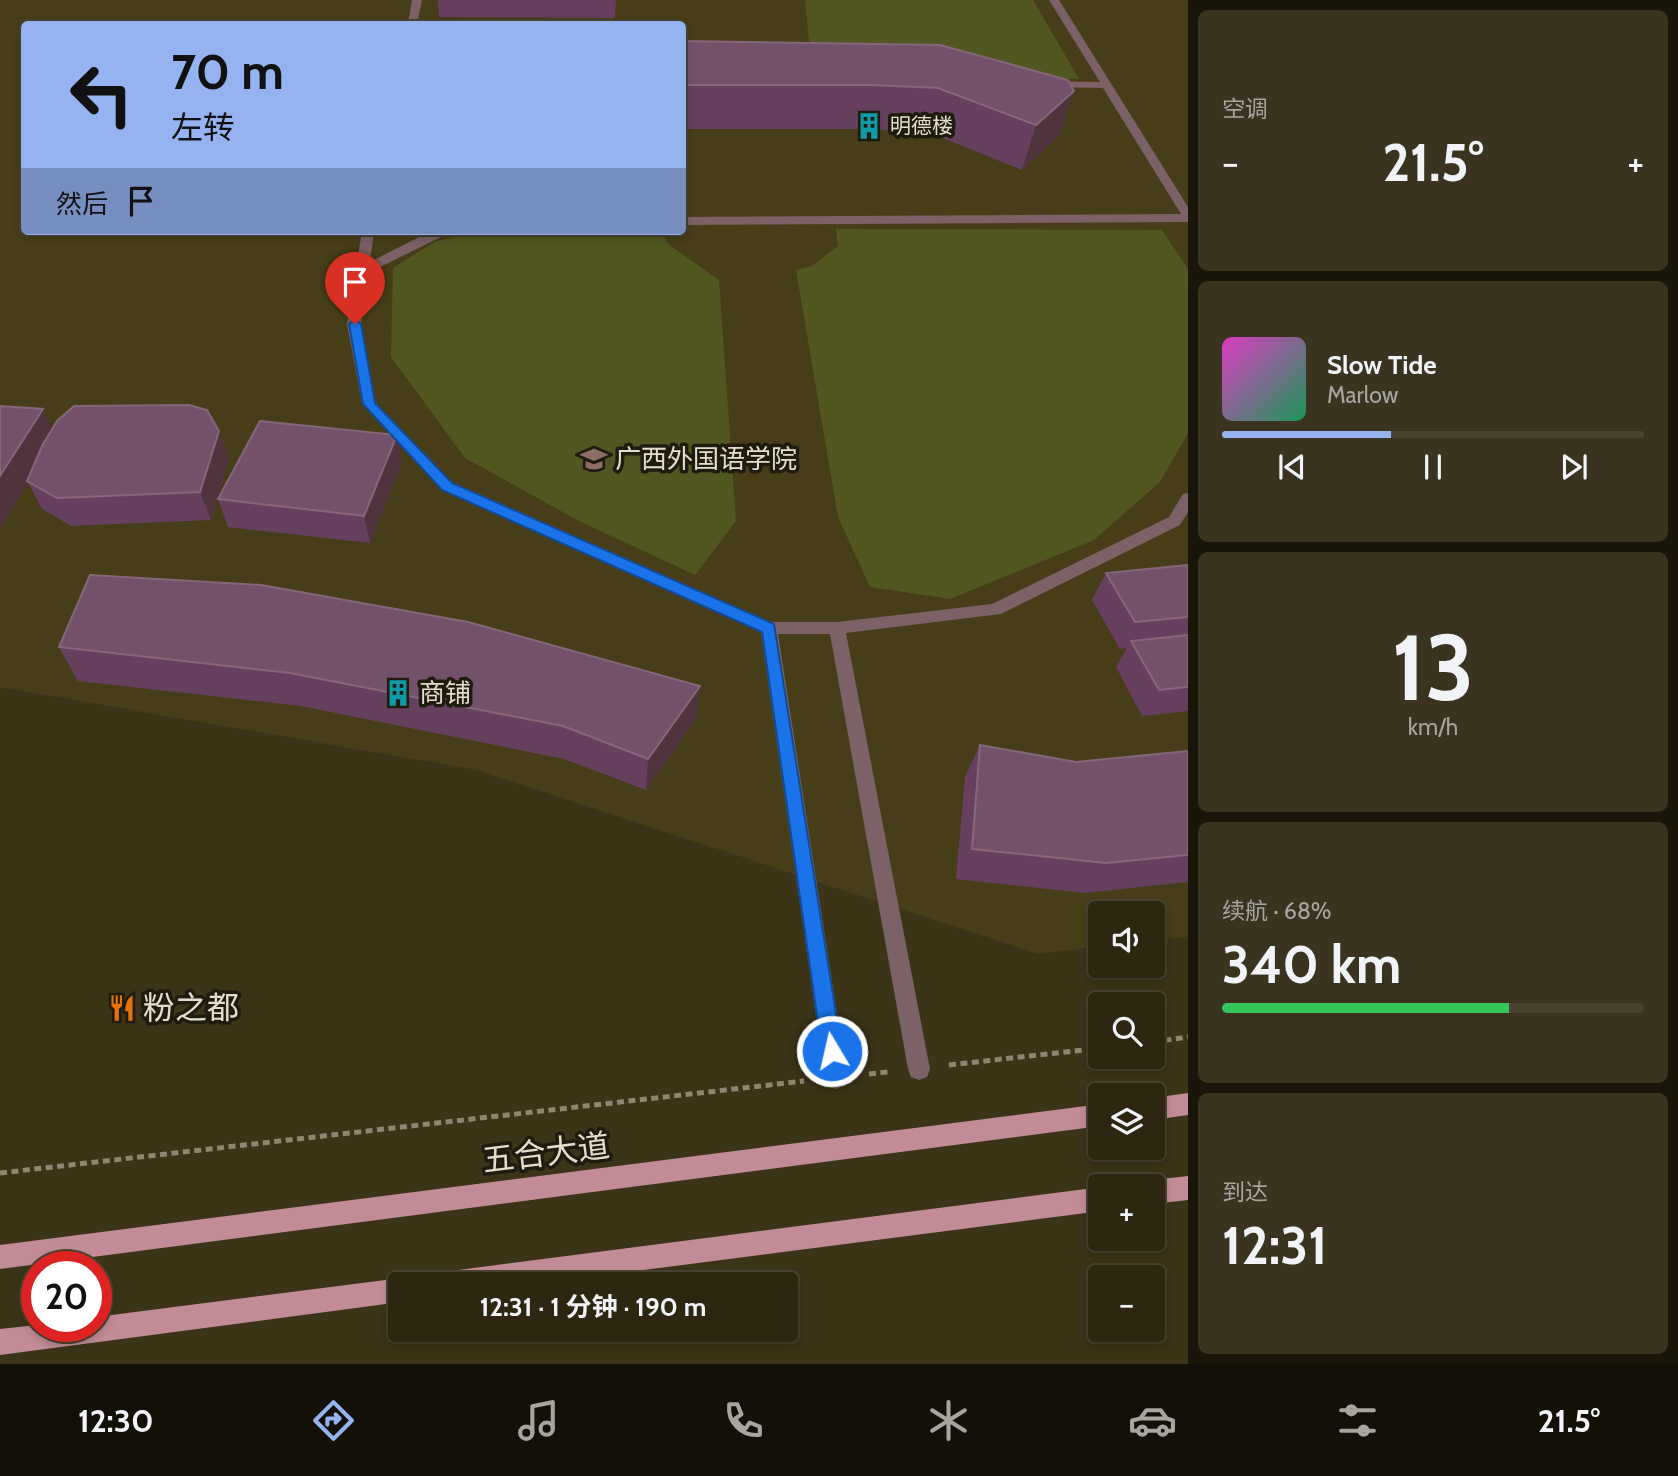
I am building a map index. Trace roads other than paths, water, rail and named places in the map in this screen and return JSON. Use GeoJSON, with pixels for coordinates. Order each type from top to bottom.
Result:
{"type":"FeatureCollection","features":[{"type":"Feature","properties":{"kind":"main road"},"geometry":{"type":"LineString","coordinates":[[1165,1107],[1188,1104]]}},
{"type":"Feature","properties":{"kind":"main road","name":"五合大道"},"geometry":{"type":"LineString","coordinates":[[0,1256],[1088,1117]]}},
{"type":"Feature","properties":{"kind":"main road"},"geometry":{"type":"LineString","coordinates":[[1165,1191],[1188,1188]]}},
{"type":"Feature","properties":{"kind":"main road"},"geometry":{"type":"LineString","coordinates":[[536,1272],[1088,1201]]}},
{"type":"Feature","properties":{"kind":"main road"},"geometry":{"type":"LineString","coordinates":[[0,1342],[388,1292]]}},
{"type":"Feature","properties":{"kind":"lane"},"geometry":{"type":"LineString","coordinates":[[414,21],[417,0]]}},
{"type":"Feature","properties":{"kind":"lane"},"geometry":{"type":"LineString","coordinates":[[1054,0],[1188,217]]}},
{"type":"Feature","properties":{"kind":"lane"},"geometry":{"type":"LineString","coordinates":[[1038,84],[1107,85]]}},
{"type":"Feature","properties":{"kind":"lane"},"geometry":{"type":"LineString","coordinates":[[686,221],[1188,217]]}},
{"type":"Feature","properties":{"kind":"lane"},"geometry":{"type":"LineString","coordinates":[[367,235],[355,324],[369,404],[447,486],[769,628],[837,628],[995,610],[1175,521],[1188,498]]}},
{"type":"Feature","properties":{"kind":"lane"},"geometry":{"type":"LineString","coordinates":[[362,271],[432,235]]}},
{"type":"Feature","properties":{"kind":"lane"},"geometry":{"type":"LineString","coordinates":[[769,628],[836,1078]]}},
{"type":"Feature","properties":{"kind":"lane"},"geometry":{"type":"LineString","coordinates":[[837,628],[919,1069]]}},
{"type":"Feature","properties":{"kind":"place","name":"明德楼"},"geometry":{"type":"Point","coordinates":[869,126]}},
{"type":"Feature","properties":{"kind":"place","name":"广西外国语学院"},"geometry":{"type":"Point","coordinates":[594,459]}},
{"type":"Feature","properties":{"kind":"place","name":"商铺"},"geometry":{"type":"Point","coordinates":[398,693]}},
{"type":"Feature","properties":{"kind":"place","name":"粉之都"},"geometry":{"type":"Point","coordinates":[122,1008]}}]}
